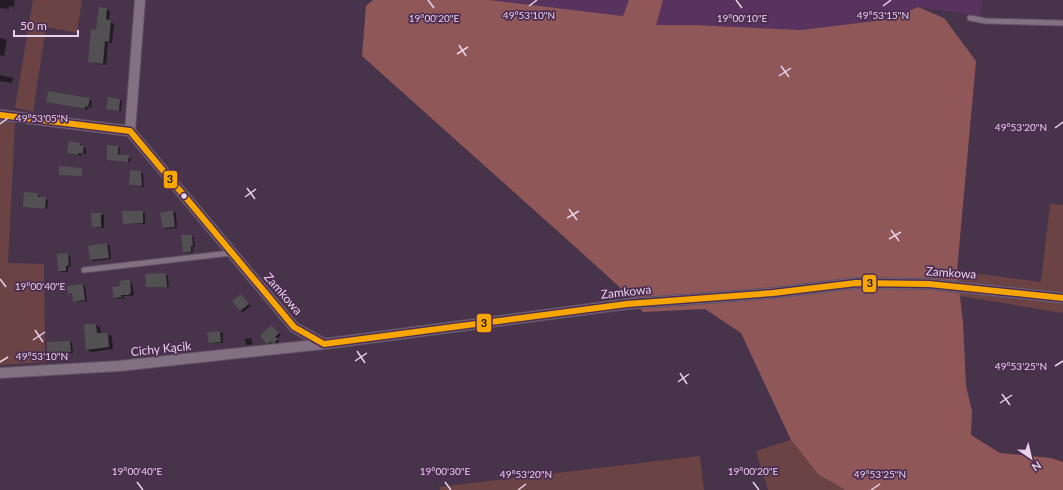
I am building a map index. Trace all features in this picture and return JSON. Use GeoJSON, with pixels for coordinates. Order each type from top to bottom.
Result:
{"type":"FeatureCollection","features":[{"type":"Feature","properties":{"kind":"street"},"geometry":{"type":"LineString","coordinates":[[0,116],[130,131],[140,0]]}},
{"type":"Feature","properties":{"kind":"street","name":"Zamkowa"},"geometry":{"type":"LineString","coordinates":[[130,131],[294,327],[324,344],[627,304],[773,293],[856,283],[930,284],[1063,298]]}},
{"type":"Feature","properties":{"kind":"street","name":"Cichy Kącik"},"geometry":{"type":"LineString","coordinates":[[0,373],[119,366],[324,344]]}},
{"type":"Feature","properties":{"kind":"lane"},"geometry":{"type":"LineString","coordinates":[[970,18],[986,21],[1063,23]]}},
{"type":"Feature","properties":{"kind":"lane"},"geometry":{"type":"LineString","coordinates":[[84,270],[231,253]]}},
{"type":"Feature","properties":{"kind":"shaded area"},"geometry":{"type":"Polygon","coordinates":[[[33,0],[82,0],[77,33],[46,27],[33,112],[15,108],[33,0]]]}},
{"type":"Feature","properties":{"kind":"shaded area"},"geometry":{"type":"Polygon","coordinates":[[[373,0],[489,0],[623,16],[629,0],[663,0],[656,25],[693,25],[801,30],[892,19],[918,7],[944,18],[976,61],[957,271],[963,322],[966,386],[972,411],[971,435],[1000,453],[1051,458],[1063,462],[1063,490],[845,490],[818,474],[791,440],[741,333],[705,309],[643,312],[627,294],[581,252],[362,56],[366,6],[373,0]]]}},
{"type":"Feature","properties":{"kind":"shaded area"},"geometry":{"type":"Polygon","coordinates":[[[489,0],[629,0],[623,16],[489,0]]]}},
{"type":"Feature","properties":{"kind":"shaded area"},"geometry":{"type":"Polygon","coordinates":[[[663,0],[983,0],[980,16],[918,7],[892,19],[801,30],[693,25],[656,25],[663,0]]]}},
{"type":"Feature","properties":{"kind":"shaded area"},"geometry":{"type":"Polygon","coordinates":[[[0,121],[15,123],[8,263],[44,264],[45,362],[0,365],[0,121]]]}},
{"type":"Feature","properties":{"kind":"shaded area"},"geometry":{"type":"Polygon","coordinates":[[[1050,204],[1063,205],[1063,293],[958,281],[957,271],[1041,282],[1050,204]]]}},
{"type":"Feature","properties":{"kind":"shaded area"},"geometry":{"type":"Polygon","coordinates":[[[959,291],[1063,303],[1063,313],[960,296],[959,291]]]}},
{"type":"Feature","properties":{"kind":"shaded area"},"geometry":{"type":"Polygon","coordinates":[[[791,440],[818,474],[845,490],[768,490],[756,451],[791,440]]]}},
{"type":"Feature","properties":{"kind":"shaded area"},"geometry":{"type":"Polygon","coordinates":[[[700,456],[704,490],[440,490],[439,487],[700,456]]]}},
{"type":"Feature","properties":{"kind":"building"},"geometry":{"type":"Polygon","coordinates":[[[99,7],[107,8],[106,19],[111,21],[109,42],[105,41],[103,64],[88,62],[91,29],[96,30],[99,7]]]}},
{"type":"Feature","properties":{"kind":"building"},"geometry":{"type":"Polygon","coordinates":[[[48,91],[90,98],[88,107],[85,106],[85,109],[46,102],[48,91]]]}},
{"type":"Feature","properties":{"kind":"building"},"geometry":{"type":"Polygon","coordinates":[[[108,97],[120,99],[119,111],[106,109],[108,97]]]}},
{"type":"Feature","properties":{"kind":"building"},"geometry":{"type":"Polygon","coordinates":[[[69,141],[80,143],[80,145],[84,146],[83,153],[79,153],[78,155],[67,153],[69,141]]]}},
{"type":"Feature","properties":{"kind":"building"},"geometry":{"type":"Polygon","coordinates":[[[107,145],[118,146],[118,155],[129,155],[128,162],[107,160],[107,145]]]}},
{"type":"Feature","properties":{"kind":"building"},"geometry":{"type":"Polygon","coordinates":[[[59,166],[82,168],[82,176],[59,175],[59,166]]]}},
{"type":"Feature","properties":{"kind":"building"},"geometry":{"type":"Polygon","coordinates":[[[130,170],[141,171],[142,186],[129,185],[130,170]]]}},
{"type":"Feature","properties":{"kind":"building"},"geometry":{"type":"Polygon","coordinates":[[[24,192],[38,193],[38,197],[46,197],[45,209],[23,207],[24,192]]]}},
{"type":"Feature","properties":{"kind":"building"},"geometry":{"type":"Polygon","coordinates":[[[173,210],[175,227],[163,228],[160,213],[173,210]]]}},
{"type":"Feature","properties":{"kind":"building"},"geometry":{"type":"Polygon","coordinates":[[[122,211],[143,211],[143,223],[123,224],[122,211]]]}},
{"type":"Feature","properties":{"kind":"building"},"geometry":{"type":"Polygon","coordinates":[[[91,213],[101,213],[101,227],[92,227],[91,213]]]}},
{"type":"Feature","properties":{"kind":"building"},"geometry":{"type":"Polygon","coordinates":[[[181,235],[192,235],[193,246],[191,246],[191,252],[183,252],[181,235]]]}},
{"type":"Feature","properties":{"kind":"building"},"geometry":{"type":"Polygon","coordinates":[[[107,243],[109,258],[90,260],[88,246],[107,243]]]}},
{"type":"Feature","properties":{"kind":"building"},"geometry":{"type":"Polygon","coordinates":[[[68,253],[69,265],[66,266],[66,271],[58,271],[57,254],[68,253]]]}},
{"type":"Feature","properties":{"kind":"building"},"geometry":{"type":"Polygon","coordinates":[[[166,273],[167,287],[146,287],[145,274],[166,273]]]}},
{"type":"Feature","properties":{"kind":"building"},"geometry":{"type":"Polygon","coordinates":[[[130,280],[131,292],[129,295],[121,295],[122,297],[114,298],[112,287],[120,286],[119,282],[130,280]]]}},
{"type":"Feature","properties":{"kind":"building"},"geometry":{"type":"Polygon","coordinates":[[[83,284],[85,300],[73,302],[72,293],[68,294],[67,286],[83,284]]]}},
{"type":"Feature","properties":{"kind":"building"},"geometry":{"type":"Polygon","coordinates":[[[241,294],[249,304],[240,311],[232,301],[241,294]]]}},
{"type":"Feature","properties":{"kind":"building"},"geometry":{"type":"Polygon","coordinates":[[[84,324],[96,324],[97,333],[108,333],[109,347],[86,350],[84,324]]]}},
{"type":"Feature","properties":{"kind":"building"},"geometry":{"type":"Polygon","coordinates":[[[271,325],[279,333],[275,337],[278,339],[274,343],[270,342],[267,344],[260,336],[271,325]]]}},
{"type":"Feature","properties":{"kind":"building"},"geometry":{"type":"Polygon","coordinates":[[[220,331],[221,342],[209,343],[207,332],[220,331]]]}},
{"type":"Feature","properties":{"kind":"building"},"geometry":{"type":"Polygon","coordinates":[[[70,341],[71,352],[47,353],[47,342],[70,341]]]}},
{"type":"Feature","properties":{"kind":"transit line","name":"3"},"geometry":{"type":"LineString","coordinates":[[0,115],[130,131],[294,327],[324,344],[627,304],[773,293],[856,283],[929,284],[1063,298]]}}]}
